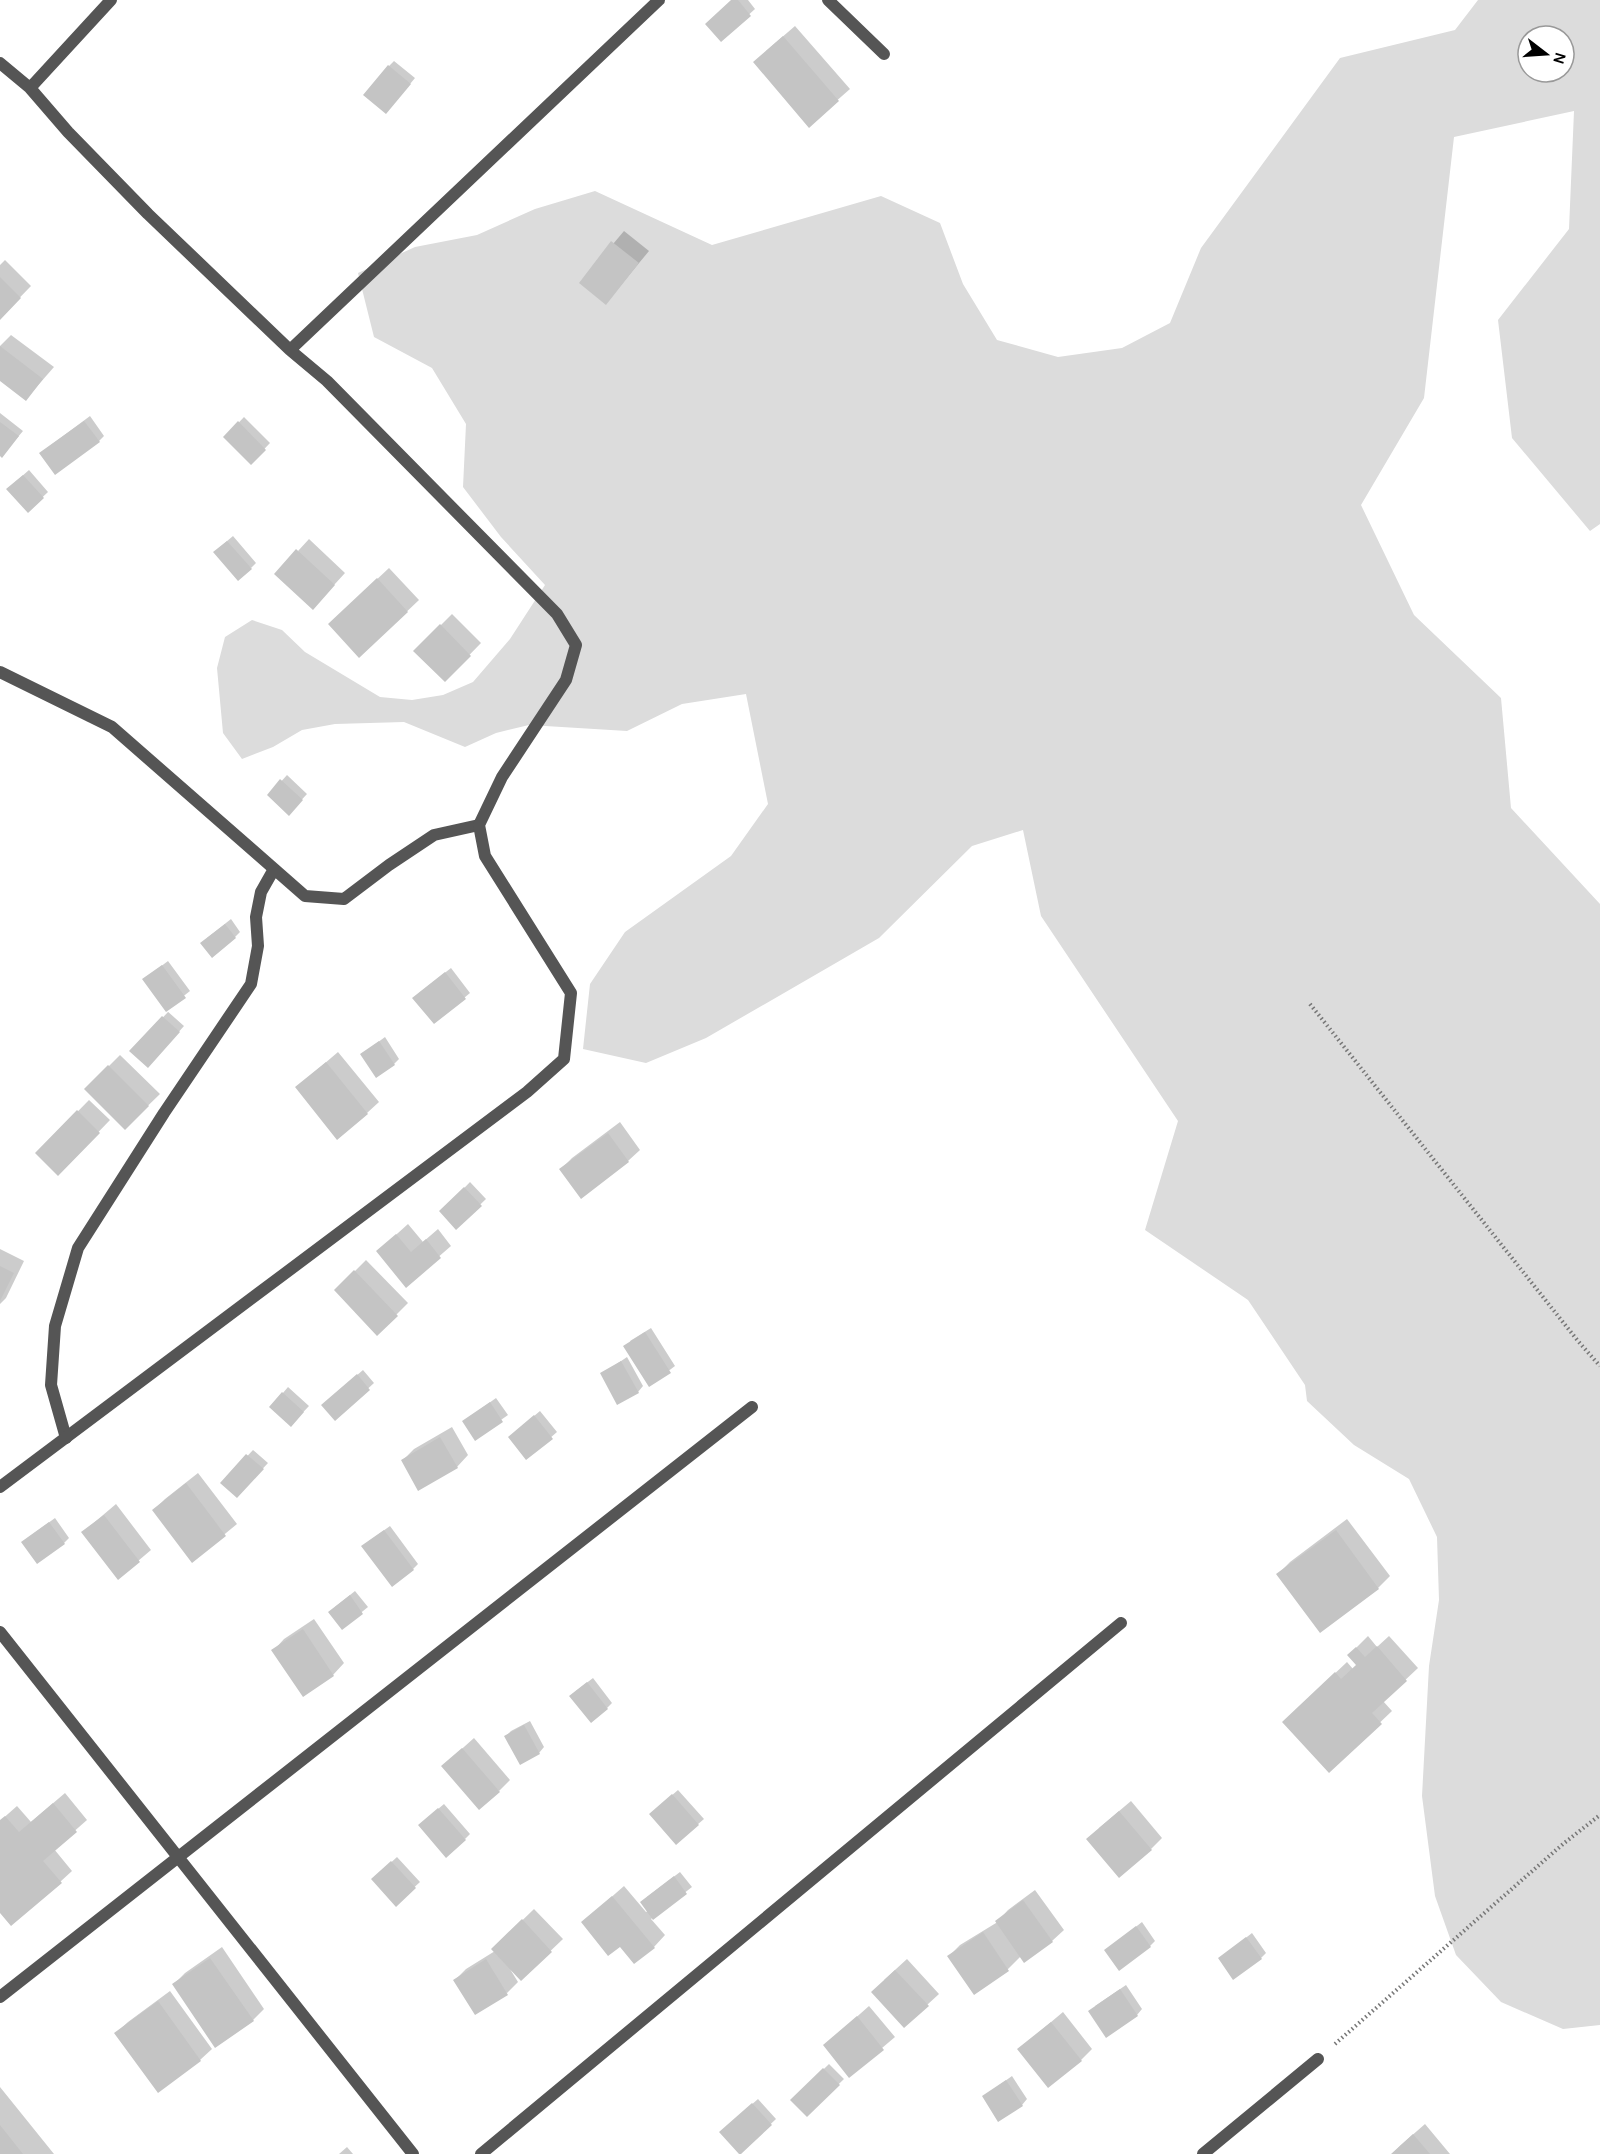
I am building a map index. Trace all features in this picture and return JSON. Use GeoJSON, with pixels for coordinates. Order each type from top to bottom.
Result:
{"type":"FeatureCollection","features":[{"type":"Feature","properties":{"kind":"street"},"geometry":{"type":"LineString","coordinates":[[30,88],[111,0]]}},
{"type":"Feature","properties":{"kind":"street"},"geometry":{"type":"LineString","coordinates":[[290,350],[659,0]]}},
{"type":"Feature","properties":{"kind":"street"},"geometry":{"type":"LineString","coordinates":[[828,0],[884,54]]}},
{"type":"Feature","properties":{"kind":"street"},"geometry":{"type":"LineString","coordinates":[[0,63],[30,88],[68,132],[148,214],[290,350],[327,381],[557,614],[576,645],[566,680],[502,777],[479,825],[485,856],[571,993],[564,1059],[527,1092],[0,1487]]}},
{"type":"Feature","properties":{"kind":"street"},"geometry":{"type":"LineString","coordinates":[[0,672],[112,727],[304,896],[344,899],[434,835],[479,825]]}},
{"type":"Feature","properties":{"kind":"street"},"geometry":{"type":"LineString","coordinates":[[66,1438],[51,1385],[54,1326],[78,1248],[164,1113],[251,984],[258,946],[256,917],[261,892],[274,869]]}},
{"type":"Feature","properties":{"kind":"street"},"geometry":{"type":"LineString","coordinates":[[0,1997],[752,1407]]}},
{"type":"Feature","properties":{"kind":"street"},"geometry":{"type":"LineString","coordinates":[[481,2154],[1121,1623]]}},
{"type":"Feature","properties":{"kind":"street"},"geometry":{"type":"LineString","coordinates":[[0,1632],[413,2154]]}},
{"type":"Feature","properties":{"kind":"street"},"geometry":{"type":"LineString","coordinates":[[1203,2154],[1318,2059]]}},
{"type":"Feature","properties":{"kind":"path"},"geometry":{"type":"LineString","coordinates":[[1310,1004],[1600,1366]]}},
{"type":"Feature","properties":{"kind":"path"},"geometry":{"type":"LineString","coordinates":[[1318,2059],[1555,1851],[1600,1815]]}},
{"type":"Feature","properties":{"kind":"shaded area"},"geometry":{"type":"Polygon","coordinates":[[[1478,0],[1600,0],[1600,524],[1590,531],[1512,438],[1498,320],[1569,229],[1574,111],[1454,137],[1424,398],[1361,505],[1414,615],[1501,698],[1511,808],[1600,904],[1600,2025],[1563,2029],[1501,2002],[1456,1955],[1435,1896],[1422,1796],[1429,1666],[1439,1600],[1437,1537],[1409,1479],[1354,1445],[1307,1401],[1305,1385],[1248,1300],[1145,1230],[1178,1121],[1041,916],[1023,830],[972,846],[879,938],[706,1038],[646,1063],[583,1049],[590,984],[625,932],[731,856],[768,804],[746,694],[682,704],[627,731],[529,725],[496,733],[465,747],[404,722],[335,724],[302,730],[273,747],[242,759],[223,733],[217,668],[225,637],[252,620],[282,630],[305,652],[380,697],[412,700],[443,695],[473,682],[510,639],[545,585],[501,537],[463,487],[466,424],[432,368],[374,337],[358,273],[415,247],[477,235],[535,209],[595,191],[712,245],[881,196],[940,223],[963,284],[997,340],[1058,357],[1122,348],[1170,323],[1201,248],[1340,58],[1455,30],[1478,0]]]}},
{"type":"Feature","properties":{"kind":"building"},"geometry":{"type":"Polygon","coordinates":[[[731,0],[738,0],[751,16],[721,42],[705,24],[731,0]]]}},
{"type":"Feature","properties":{"kind":"building"},"geometry":{"type":"Polygon","coordinates":[[[783,36],[839,101],[809,128],[753,62],[783,36]]]}},
{"type":"Feature","properties":{"kind":"building"},"geometry":{"type":"Polygon","coordinates":[[[388,65],[411,84],[386,114],[363,95],[388,65]]]}},
{"type":"Feature","properties":{"kind":"building"},"geometry":{"type":"Polygon","coordinates":[[[611,241],[639,263],[606,305],[579,283],[611,241]]]}},
{"type":"Feature","properties":{"kind":"building"},"geometry":{"type":"Polygon","coordinates":[[[0,277],[21,298],[0,320],[0,277]]]}},
{"type":"Feature","properties":{"kind":"building"},"geometry":{"type":"Polygon","coordinates":[[[0,346],[43,379],[26,401],[0,381],[0,346]]]}},
{"type":"Feature","properties":{"kind":"building"},"geometry":{"type":"Polygon","coordinates":[[[84,421],[100,442],[55,475],[39,453],[84,421]]]}},
{"type":"Feature","properties":{"kind":"building"},"geometry":{"type":"Polygon","coordinates":[[[238,421],[266,450],[251,465],[223,437],[238,421]]]}},
{"type":"Feature","properties":{"kind":"building"},"geometry":{"type":"Polygon","coordinates":[[[0,422],[19,436],[2,458],[0,456],[0,422]]]}},
{"type":"Feature","properties":{"kind":"building"},"geometry":{"type":"Polygon","coordinates":[[[23,475],[44,498],[28,513],[6,489],[23,475]]]}},
{"type":"Feature","properties":{"kind":"building"},"geometry":{"type":"Polygon","coordinates":[[[227,541],[252,569],[238,581],[213,552],[227,541]]]}},
{"type":"Feature","properties":{"kind":"building"},"geometry":{"type":"Polygon","coordinates":[[[296,549],[335,585],[313,610],[274,574],[296,549]]]}},
{"type":"Feature","properties":{"kind":"building"},"geometry":{"type":"Polygon","coordinates":[[[377,578],[408,612],[359,658],[328,624],[377,578]]]}},
{"type":"Feature","properties":{"kind":"building"},"geometry":{"type":"Polygon","coordinates":[[[440,624],[471,656],[445,682],[413,651],[440,624]]]}},
{"type":"Feature","properties":{"kind":"building"},"geometry":{"type":"Polygon","coordinates":[[[280,779],[303,800],[289,816],[267,795],[280,779]]]}},
{"type":"Feature","properties":{"kind":"building"},"geometry":{"type":"Polygon","coordinates":[[[225,924],[236,938],[212,958],[200,943],[225,924]]]}},
{"type":"Feature","properties":{"kind":"building"},"geometry":{"type":"Polygon","coordinates":[[[162,965],[186,998],[166,1012],[142,979],[162,965]]]}},
{"type":"Feature","properties":{"kind":"building"},"geometry":{"type":"Polygon","coordinates":[[[445,972],[466,999],[434,1024],[412,998],[445,972]]]}},
{"type":"Feature","properties":{"kind":"building"},"geometry":{"type":"Polygon","coordinates":[[[162,1016],[180,1032],[148,1068],[129,1051],[162,1016]]]}},
{"type":"Feature","properties":{"kind":"building"},"geometry":{"type":"Polygon","coordinates":[[[379,1041],[395,1065],[376,1078],[360,1054],[379,1041]]]}},
{"type":"Feature","properties":{"kind":"building"},"geometry":{"type":"Polygon","coordinates":[[[326,1062],[368,1114],[337,1140],[295,1087],[326,1062]]]}},
{"type":"Feature","properties":{"kind":"building"},"geometry":{"type":"Polygon","coordinates":[[[108,1065],[149,1106],[125,1130],[84,1089],[108,1065]]]}},
{"type":"Feature","properties":{"kind":"building"},"geometry":{"type":"Polygon","coordinates":[[[77,1110],[100,1133],[58,1176],[35,1153],[77,1110]]]}},
{"type":"Feature","properties":{"kind":"building"},"geometry":{"type":"Polygon","coordinates":[[[608,1133],[629,1162],[581,1199],[559,1169],[608,1133]]]}},
{"type":"Feature","properties":{"kind":"building"},"geometry":{"type":"Polygon","coordinates":[[[464,1187],[482,1206],[456,1230],[439,1211],[464,1187]]]}},
{"type":"Feature","properties":{"kind":"building"},"geometry":{"type":"Polygon","coordinates":[[[396,1234],[411,1252],[426,1239],[441,1258],[406,1288],[376,1251],[396,1234]]]}},
{"type":"Feature","properties":{"kind":"building"},"geometry":{"type":"Polygon","coordinates":[[[0,1266],[14,1273],[0,1301],[0,1266]]]}},
{"type":"Feature","properties":{"kind":"building"},"geometry":{"type":"Polygon","coordinates":[[[354,1270],[398,1316],[377,1336],[334,1290],[354,1270]]]}},
{"type":"Feature","properties":{"kind":"building"},"geometry":{"type":"Polygon","coordinates":[[[645,1332],[671,1373],[649,1387],[623,1346],[645,1332]]]}},
{"type":"Feature","properties":{"kind":"building"},"geometry":{"type":"Polygon","coordinates":[[[621,1361],[639,1393],[617,1405],[600,1373],[621,1361]]]}},
{"type":"Feature","properties":{"kind":"building"},"geometry":{"type":"Polygon","coordinates":[[[357,1374],[370,1390],[335,1421],[321,1405],[357,1374]]]}},
{"type":"Feature","properties":{"kind":"building"},"geometry":{"type":"Polygon","coordinates":[[[282,1392],[304,1412],[291,1427],[269,1407],[282,1392]]]}},
{"type":"Feature","properties":{"kind":"building"},"geometry":{"type":"Polygon","coordinates":[[[490,1402],[503,1422],[475,1441],[462,1421],[490,1402]]]}},
{"type":"Feature","properties":{"kind":"building"},"geometry":{"type":"Polygon","coordinates":[[[534,1415],[553,1439],[526,1460],[508,1437],[534,1415]]]}},
{"type":"Feature","properties":{"kind":"building"},"geometry":{"type":"Polygon","coordinates":[[[440,1437],[458,1468],[418,1491],[401,1460],[440,1437]]]}},
{"type":"Feature","properties":{"kind":"building"},"geometry":{"type":"Polygon","coordinates":[[[246,1454],[264,1469],[237,1498],[220,1483],[246,1454]]]}},
{"type":"Feature","properties":{"kind":"building"},"geometry":{"type":"Polygon","coordinates":[[[186,1483],[226,1536],[192,1563],[152,1510],[186,1483]]]}},
{"type":"Feature","properties":{"kind":"building"},"geometry":{"type":"Polygon","coordinates":[[[104,1515],[140,1562],[118,1580],[81,1532],[104,1515]]]}},
{"type":"Feature","properties":{"kind":"building"},"geometry":{"type":"Polygon","coordinates":[[[49,1522],[65,1544],[37,1564],[21,1542],[49,1522]]]}},
{"type":"Feature","properties":{"kind":"building"},"geometry":{"type":"Polygon","coordinates":[[[384,1530],[414,1570],[392,1587],[361,1546],[384,1530]]]}},
{"type":"Feature","properties":{"kind":"building"},"geometry":{"type":"Polygon","coordinates":[[[1336,1530],[1379,1589],[1320,1633],[1276,1574],[1336,1530]]]}},
{"type":"Feature","properties":{"kind":"building"},"geometry":{"type":"Polygon","coordinates":[[[350,1595],[363,1614],[342,1630],[328,1612],[350,1595]]]}},
{"type":"Feature","properties":{"kind":"building"},"geometry":{"type":"Polygon","coordinates":[[[303,1629],[334,1676],[303,1697],[271,1650],[303,1629]]]}},
{"type":"Feature","properties":{"kind":"building"},"geometry":{"type":"Polygon","coordinates":[[[1377,1646],[1407,1681],[1372,1713],[1382,1724],[1329,1773],[1282,1722],[1335,1672],[1341,1679],[1356,1665],[1347,1655],[1356,1647],[1365,1657],[1377,1646]]]}},
{"type":"Feature","properties":{"kind":"building"},"geometry":{"type":"Polygon","coordinates":[[[587,1682],[608,1709],[591,1723],[569,1696],[587,1682]]]}},
{"type":"Feature","properties":{"kind":"building"},"geometry":{"type":"Polygon","coordinates":[[[524,1725],[540,1754],[520,1765],[504,1736],[524,1725]]]}},
{"type":"Feature","properties":{"kind":"building"},"geometry":{"type":"Polygon","coordinates":[[[462,1748],[500,1792],[479,1810],[441,1766],[462,1748]]]}},
{"type":"Feature","properties":{"kind":"building"},"geometry":{"type":"Polygon","coordinates":[[[672,1794],[699,1825],[676,1845],[649,1814],[672,1794]]]}},
{"type":"Feature","properties":{"kind":"building"},"geometry":{"type":"Polygon","coordinates":[[[53,1803],[77,1832],[43,1861],[62,1883],[11,1926],[0,1913],[0,1820],[5,1816],[19,1832],[53,1803]]]}},
{"type":"Feature","properties":{"kind":"building"},"geometry":{"type":"Polygon","coordinates":[[[438,1808],[466,1840],[446,1858],[418,1825],[438,1808]]]}},
{"type":"Feature","properties":{"kind":"building"},"geometry":{"type":"Polygon","coordinates":[[[1119,1811],[1152,1850],[1119,1878],[1086,1839],[1119,1811]]]}},
{"type":"Feature","properties":{"kind":"building"},"geometry":{"type":"Polygon","coordinates":[[[391,1861],[416,1888],[396,1907],[371,1879],[391,1861]]]}},
{"type":"Feature","properties":{"kind":"building"},"geometry":{"type":"Polygon","coordinates":[[[674,1876],[687,1894],[653,1920],[640,1902],[674,1876]]]}},
{"type":"Feature","properties":{"kind":"building"},"geometry":{"type":"Polygon","coordinates":[[[612,1896],[655,1948],[634,1964],[620,1947],[608,1956],[581,1922],[612,1896]]]}},
{"type":"Feature","properties":{"kind":"building"},"geometry":{"type":"Polygon","coordinates":[[[1023,1900],[1053,1942],[1024,1963],[995,1921],[1023,1900]]]}},
{"type":"Feature","properties":{"kind":"building"},"geometry":{"type":"Polygon","coordinates":[[[522,1919],[552,1952],[521,1981],[491,1949],[522,1919]]]}},
{"type":"Feature","properties":{"kind":"building"},"geometry":{"type":"Polygon","coordinates":[[[1136,1926],[1151,1947],[1119,1971],[1104,1950],[1136,1926]]]}},
{"type":"Feature","properties":{"kind":"building"},"geometry":{"type":"Polygon","coordinates":[[[983,1932],[1009,1971],[974,1995],[947,1956],[983,1932]]]}},
{"type":"Feature","properties":{"kind":"building"},"geometry":{"type":"Polygon","coordinates":[[[1246,1937],[1262,1959],[1233,1980],[1218,1958],[1246,1937]]]}},
{"type":"Feature","properties":{"kind":"building"},"geometry":{"type":"Polygon","coordinates":[[[210,1958],[254,2021],[215,2048],[172,1984],[210,1958]]]}},
{"type":"Feature","properties":{"kind":"building"},"geometry":{"type":"Polygon","coordinates":[[[486,1959],[508,1995],[475,2015],[453,1980],[486,1959]]]}},
{"type":"Feature","properties":{"kind":"building"},"geometry":{"type":"Polygon","coordinates":[[[895,1970],[929,2006],[904,2028],[871,1992],[895,1970]]]}},
{"type":"Feature","properties":{"kind":"building"},"geometry":{"type":"Polygon","coordinates":[[[1120,1989],[1138,2016],[1106,2038],[1088,2011],[1120,1989]]]}},
{"type":"Feature","properties":{"kind":"building"},"geometry":{"type":"Polygon","coordinates":[[[158,2001],[201,2061],[158,2093],[114,2033],[158,2001]]]}},
{"type":"Feature","properties":{"kind":"building"},"geometry":{"type":"Polygon","coordinates":[[[857,2016],[884,2050],[849,2078],[823,2045],[857,2016]]]}},
{"type":"Feature","properties":{"kind":"building"},"geometry":{"type":"Polygon","coordinates":[[[1051,2022],[1082,2061],[1048,2088],[1017,2049],[1051,2022]]]}},
{"type":"Feature","properties":{"kind":"building"},"geometry":{"type":"Polygon","coordinates":[[[823,2068],[840,2085],[807,2117],[790,2100],[823,2068]]]}},
{"type":"Feature","properties":{"kind":"building"},"geometry":{"type":"Polygon","coordinates":[[[1006,2080],[1023,2106],[998,2122],[982,2096],[1006,2080]]]}},
{"type":"Feature","properties":{"kind":"building"},"geometry":{"type":"Polygon","coordinates":[[[752,2103],[772,2125],[739,2154],[719,2132],[752,2103]]]}},
{"type":"Feature","properties":{"kind":"building"},"geometry":{"type":"Polygon","coordinates":[[[0,2125],[23,2154],[0,2154],[0,2125]]]}},
{"type":"Feature","properties":{"kind":"building"},"geometry":{"type":"Polygon","coordinates":[[[1413,2134],[1430,2154],[1391,2154],[1413,2134]]]}}]}
